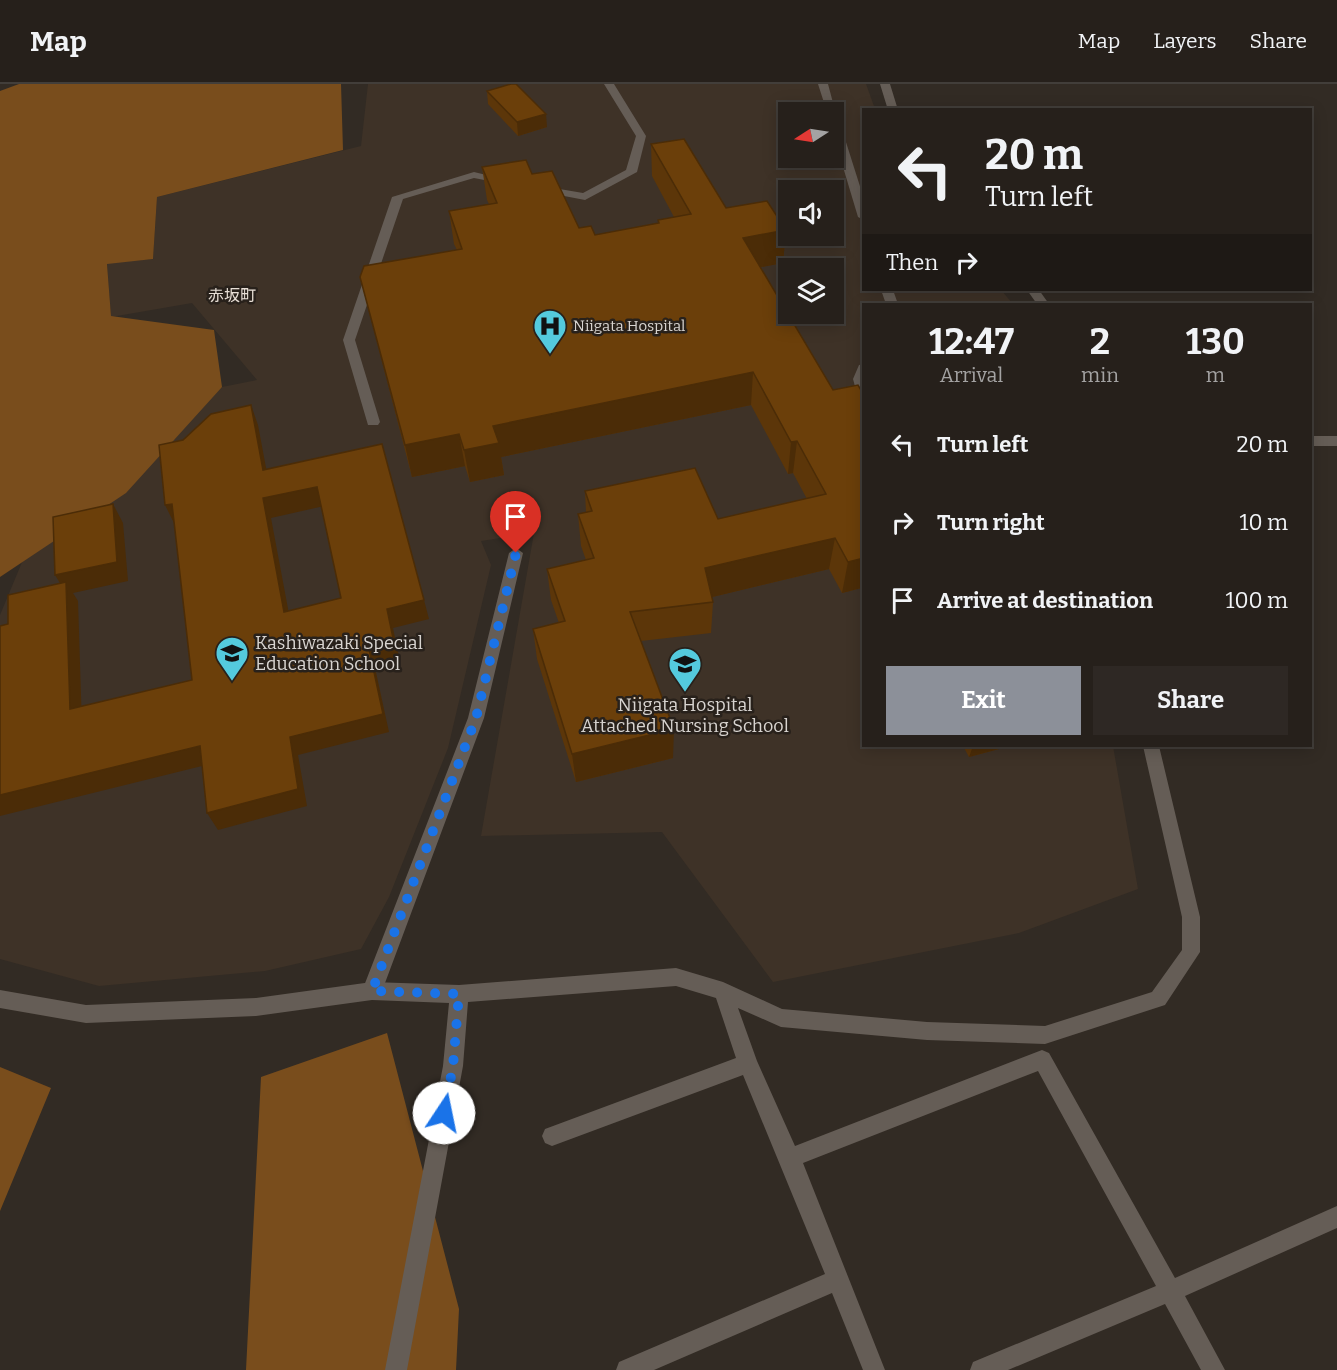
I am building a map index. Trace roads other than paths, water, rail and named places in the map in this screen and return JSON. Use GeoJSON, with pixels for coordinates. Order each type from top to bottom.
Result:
{"type":"FeatureCollection","features":[{"type":"Feature","properties":{"kind":"street"},"geometry":{"type":"LineString","coordinates":[[373,422],[349,340],[398,197],[474,175],[585,197],[631,172],[641,136],[609,84]]}},
{"type":"Feature","properties":{"kind":"street"},"geometry":{"type":"LineString","coordinates":[[823,84],[828,102]]}},
{"type":"Feature","properties":{"kind":"street"},"geometry":{"type":"LineString","coordinates":[[885,84],[892,108]]}},
{"type":"Feature","properties":{"kind":"street"},"geometry":{"type":"LineString","coordinates":[[844,152],[862,211]]}},
{"type":"Feature","properties":{"kind":"street"},"geometry":{"type":"LineString","coordinates":[[1312,441],[1337,441]]}},
{"type":"Feature","properties":{"kind":"street"},"geometry":{"type":"LineString","coordinates":[[372,991],[476,718],[516,553]]}},
{"type":"Feature","properties":{"kind":"street"},"geometry":{"type":"LineString","coordinates":[[0,999],[86,1014],[256,1007],[372,991],[459,994],[676,977],[723,991],[781,1018],[927,1031],[1045,1035],[1158,999],[1191,952],[1191,916],[1150,747]]}},
{"type":"Feature","properties":{"kind":"street"},"geometry":{"type":"LineString","coordinates":[[723,991],[748,1063],[790,1158],[874,1370]]}},
{"type":"Feature","properties":{"kind":"street"},"geometry":{"type":"LineString","coordinates":[[396,1370],[453,1066],[459,994]]}},
{"type":"Feature","properties":{"kind":"street"},"geometry":{"type":"LineString","coordinates":[[1045,1035],[1042,1060],[1214,1370]]}},
{"type":"Feature","properties":{"kind":"street"},"geometry":{"type":"LineString","coordinates":[[790,1158],[1042,1060]]}},
{"type":"Feature","properties":{"kind":"street"},"geometry":{"type":"LineString","coordinates":[[552,1136],[748,1063]]}},
{"type":"Feature","properties":{"kind":"street"},"geometry":{"type":"LineString","coordinates":[[981,1370],[1171,1291],[1337,1217]]}},
{"type":"Feature","properties":{"kind":"street"},"geometry":{"type":"LineString","coordinates":[[627,1370],[838,1279]]}},
{"type":"Feature","properties":{"kind":"place","name":"Niigata Hospital"},"geometry":{"type":"Point","coordinates":[550,355]}},
{"type":"Feature","properties":{"kind":"place","name":"Kashiwazaki Special Education School"},"geometry":{"type":"Point","coordinates":[232,682]}},
{"type":"Feature","properties":{"kind":"place","name":"Niigata Hospital Attached Nursing School"},"geometry":{"type":"Point","coordinates":[685,693]}},
{"type":"Feature","properties":{"kind":"district","name":"赤坂町"},"geometry":{"type":"Point","coordinates":[232,295]}}]}
